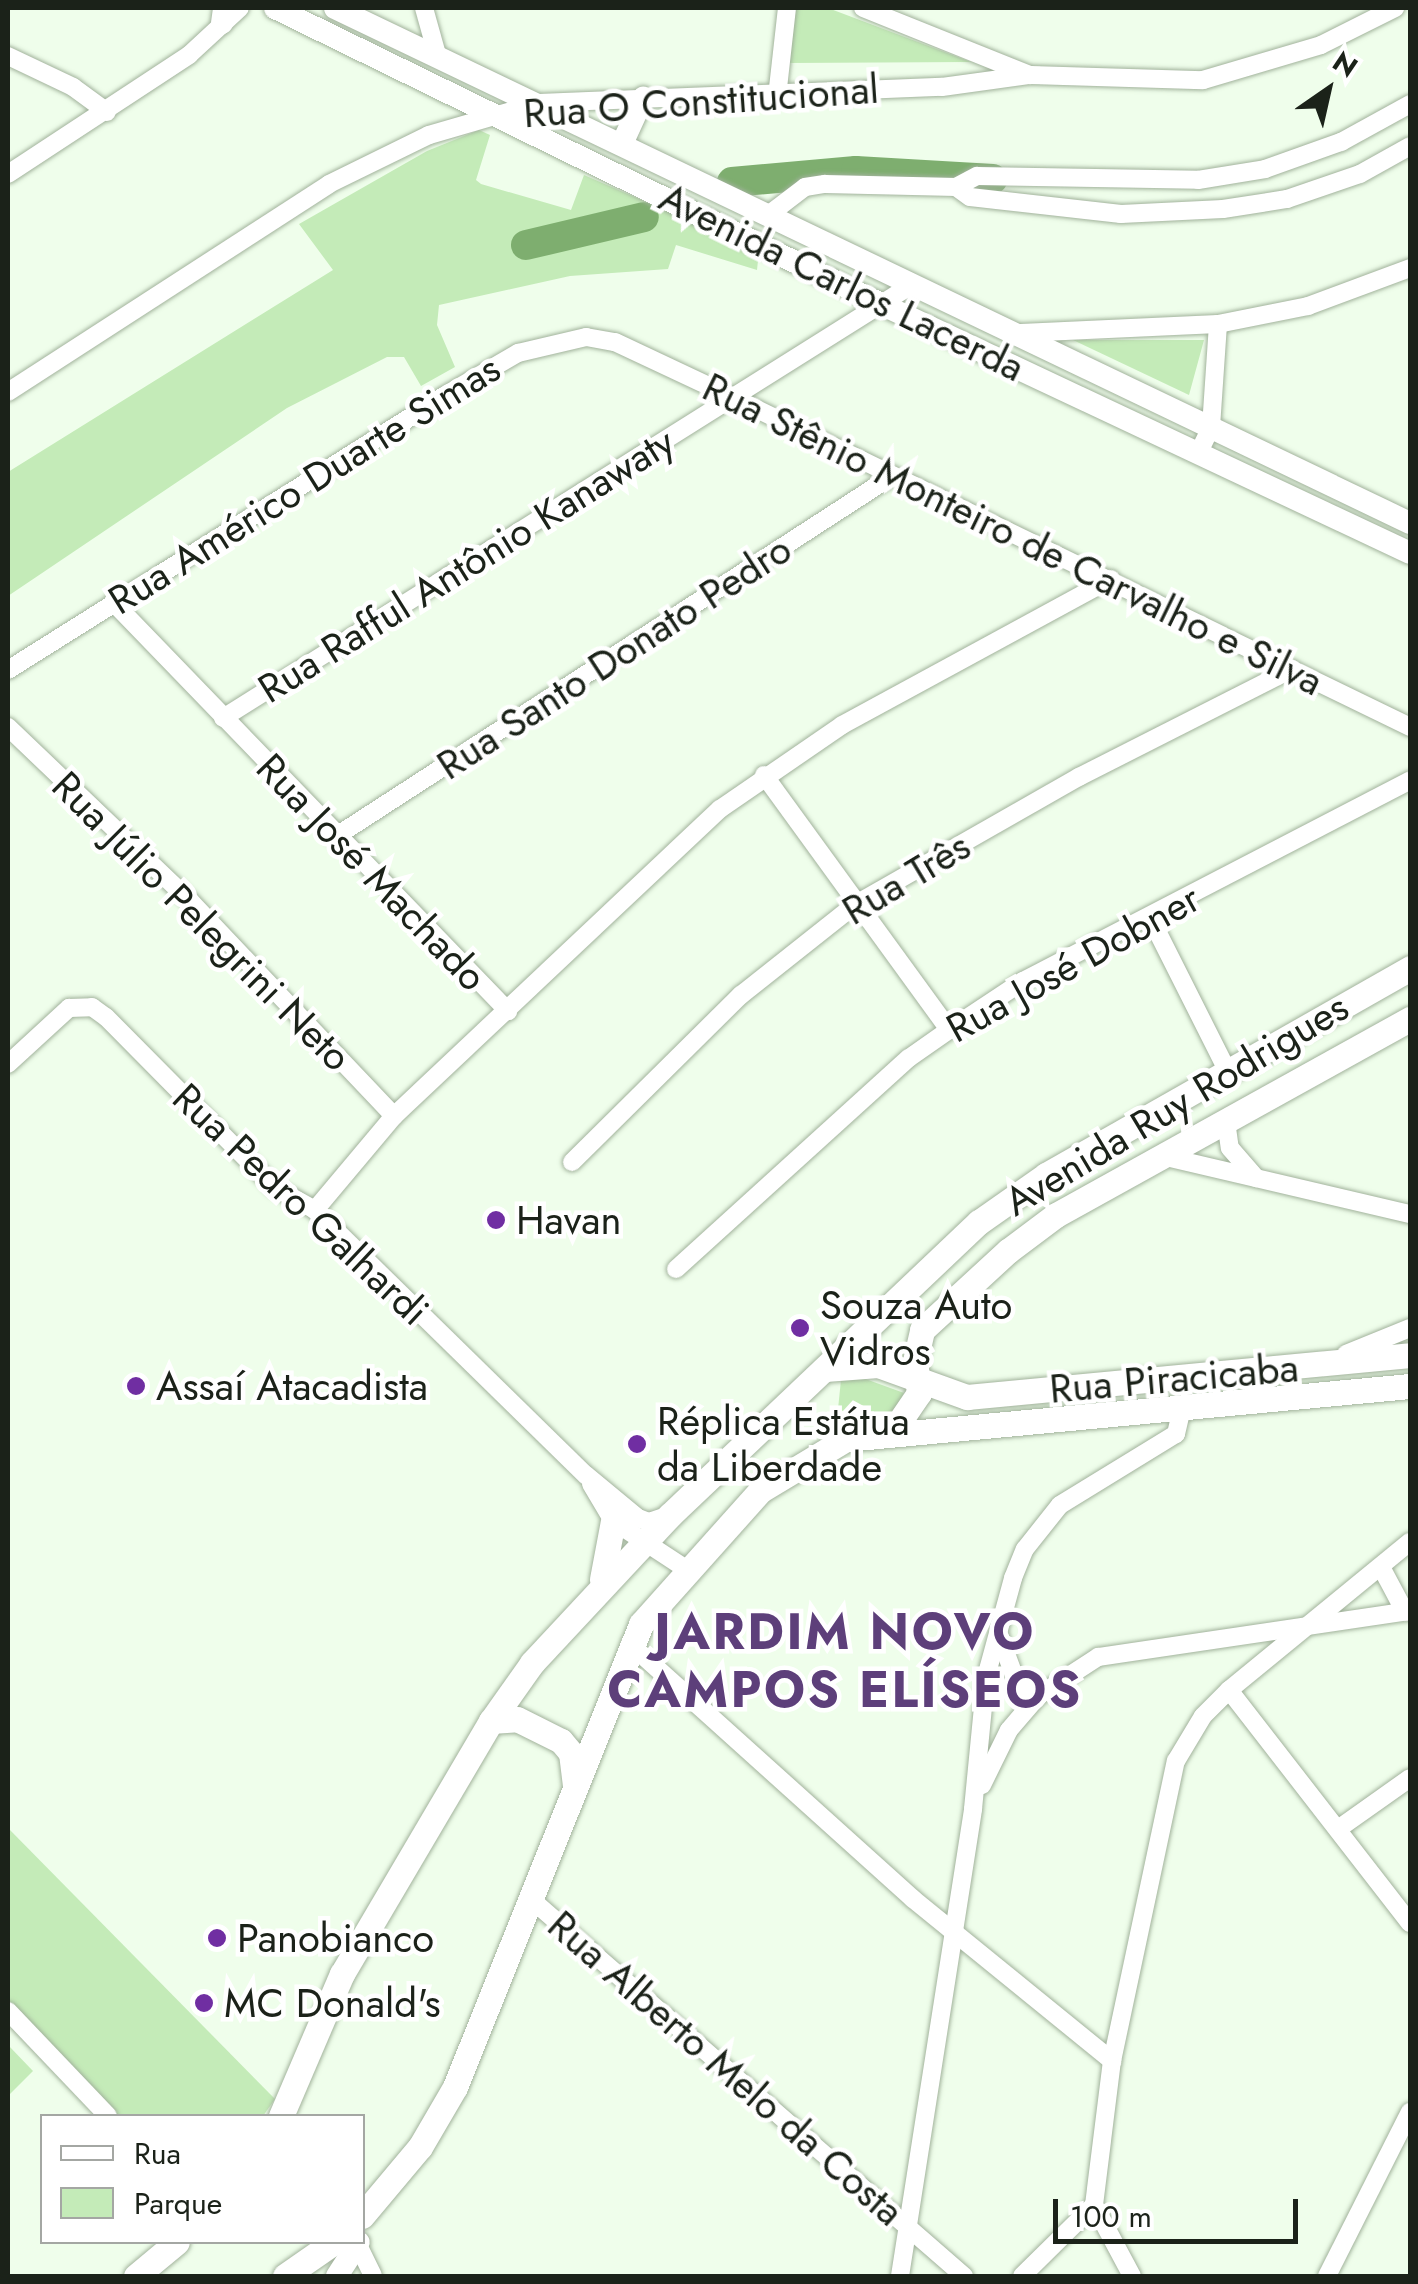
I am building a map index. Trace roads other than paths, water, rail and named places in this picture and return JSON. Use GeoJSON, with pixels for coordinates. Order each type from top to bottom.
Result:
{"type":"FeatureCollection","features":[{"type":"Feature","properties":{"kind":"main road","name":"Avenida Carlos Lacerda"},"geometry":{"type":"LineString","coordinates":[[275,8],[882,305],[1410,554]]}},
{"type":"Feature","properties":{"kind":"main road","name":"Avenida Carlos Lacerda"},"geometry":{"type":"LineString","coordinates":[[334,8],[1410,523]]}},
{"type":"Feature","properties":{"kind":"main road"},"geometry":{"type":"LineString","coordinates":[[622,144],[643,98]]}},
{"type":"Feature","properties":{"kind":"main road","name":"Avenida Ruy Rodrigues"},"geometry":{"type":"LineString","coordinates":[[595,1592],[670,1515],[979,1222],[1046,1175],[1410,968]]}},
{"type":"Feature","properties":{"kind":"main road","name":"Avenida Ruy Rodrigues"},"geometry":{"type":"LineString","coordinates":[[891,1434],[915,1404],[918,1342],[930,1318],[1056,1215],[1410,1019]]}},
{"type":"Feature","properties":{"kind":"main road"},"geometry":{"type":"LineString","coordinates":[[1227,1070],[1250,1109]]}},
{"type":"Feature","properties":{"kind":"main road","name":"Rua Piracicaba"},"geometry":{"type":"LineString","coordinates":[[824,1369],[878,1365],[954,1396],[997,1396],[1317,1364],[1398,1350]]}},
{"type":"Feature","properties":{"kind":"main road","name":"Rua Piracicaba"},"geometry":{"type":"LineString","coordinates":[[891,1434],[1410,1386]]}},
{"type":"Feature","properties":{"kind":"main road"},"geometry":{"type":"LineString","coordinates":[[365,2219],[420,2147],[456,2087],[630,1644],[686,1570],[790,1466],[846,1439],[891,1434]]}},
{"type":"Feature","properties":{"kind":"main road"},"geometry":{"type":"LineString","coordinates":[[282,2114],[342,1974],[491,1721],[595,1592],[612,1550],[613,1521]]}},
{"type":"Feature","properties":{"kind":"main road"},"geometry":{"type":"LineString","coordinates":[[491,1721],[518,1718],[562,1741],[571,1753],[575,1790]]}},
{"type":"Feature","properties":{"kind":"main road"},"geometry":{"type":"LineString","coordinates":[[119,2276],[144,2268],[174,2244]]}},
{"type":"Feature","properties":{"kind":"main road"},"geometry":{"type":"LineString","coordinates":[[284,2276],[335,2244]]}},
{"type":"Feature","properties":{"kind":"main road"},"geometry":{"type":"LineString","coordinates":[[337,2276],[351,2244]]}},
{"type":"Feature","properties":{"kind":"street"},"geometry":{"type":"LineString","coordinates":[[424,8],[438,58]]}},
{"type":"Feature","properties":{"kind":"street"},"geometry":{"type":"LineString","coordinates":[[778,88],[787,8]]}},
{"type":"Feature","properties":{"kind":"street"},"geometry":{"type":"LineString","coordinates":[[863,8],[1030,75]]}},
{"type":"Feature","properties":{"kind":"street","name":"Rua O Constitucional"},"geometry":{"type":"LineString","coordinates":[[8,392],[329,184],[429,135],[539,103],[778,88],[942,87],[1030,75],[1203,80],[1292,56],[1395,8]]}},
{"type":"Feature","properties":{"kind":"street"},"geometry":{"type":"LineString","coordinates":[[8,174],[106,112],[229,13]]}},
{"type":"Feature","properties":{"kind":"street"},"geometry":{"type":"LineString","coordinates":[[8,56],[73,87],[106,112]]}},
{"type":"Feature","properties":{"kind":"street"},"geometry":{"type":"LineString","coordinates":[[767,216],[805,187],[956,187],[977,176],[1182,181],[1265,168],[1341,142],[1410,104]]}},
{"type":"Feature","properties":{"kind":"street"},"geometry":{"type":"LineString","coordinates":[[956,187],[970,198],[1121,214],[1222,209],[1287,199],[1360,174],[1410,146]]}},
{"type":"Feature","properties":{"kind":"street"},"geometry":{"type":"LineString","coordinates":[[1020,334],[1218,324],[1308,306],[1410,268]]}},
{"type":"Feature","properties":{"kind":"street","name":"Rua Rafful Antônio Kanawaty"},"geometry":{"type":"LineString","coordinates":[[223,718],[913,284]]}},
{"type":"Feature","properties":{"kind":"street"},"geometry":{"type":"LineString","coordinates":[[1198,454],[1211,427],[1218,324]]}},
{"type":"Feature","properties":{"kind":"street","name":"Rua Américo Duarte Simas"},"geometry":{"type":"LineString","coordinates":[[8,670],[518,353],[586,337],[615,342]]}},
{"type":"Feature","properties":{"kind":"street","name":"Rua Stênio Monteiro de Carvalho e Silva"},"geometry":{"type":"LineString","coordinates":[[615,342],[1111,579],[1410,728]]}},
{"type":"Feature","properties":{"kind":"street","name":"Rua Santo Donato Pedro"},"geometry":{"type":"LineString","coordinates":[[335,838],[892,476]]}},
{"type":"Feature","properties":{"kind":"street"},"geometry":{"type":"LineString","coordinates":[[314,1210],[394,1116],[508,1011],[644,874],[764,775],[1111,579]]}},
{"type":"Feature","properties":{"kind":"street","name":"Rua José Machado"},"geometry":{"type":"LineString","coordinates":[[113,602],[335,838],[508,1011]]}},
{"type":"Feature","properties":{"kind":"street","name":"Rua Três"},"geometry":{"type":"LineString","coordinates":[[572,1162],[742,995],[856,904],[1079,777],[1292,669]]}},
{"type":"Feature","properties":{"kind":"street","name":"Rua Júlio Pelegrini Neto"},"geometry":{"type":"LineString","coordinates":[[8,727],[191,902],[394,1116]]}},
{"type":"Feature","properties":{"kind":"street"},"geometry":{"type":"LineString","coordinates":[[764,775],[949,1030]]}},
{"type":"Feature","properties":{"kind":"street","name":"Rua José Dobner"},"geometry":{"type":"LineString","coordinates":[[676,1269],[909,1058],[949,1030],[1023,982],[1410,780]]}},
{"type":"Feature","properties":{"kind":"street"},"geometry":{"type":"LineString","coordinates":[[1150,917],[1227,1070]]}},
{"type":"Feature","properties":{"kind":"street","name":"Rua Pedro Galhardi"},"geometry":{"type":"LineString","coordinates":[[8,1064],[58,1015],[92,1007],[274,1187],[314,1210],[586,1475],[638,1518],[648,1522],[670,1515]]}},
{"type":"Feature","properties":{"kind":"street"},"geometry":{"type":"LineString","coordinates":[[1226,1121],[1230,1148],[1256,1178]]}},
{"type":"Feature","properties":{"kind":"street"},"geometry":{"type":"LineString","coordinates":[[1162,1156],[1410,1214]]}},
{"type":"Feature","properties":{"kind":"street"},"geometry":{"type":"LineString","coordinates":[[1398,1350],[1410,1328]]}},
{"type":"Feature","properties":{"kind":"street"},"geometry":{"type":"LineString","coordinates":[[900,2276],[973,1808],[986,1677],[1013,1578],[1043,1524],[1082,1486],[1176,1434],[1182,1407]]}},
{"type":"Feature","properties":{"kind":"street","name":"Rua Pedro Galhardi"},"geometry":{"type":"LineString","coordinates":[[586,1475],[613,1521],[686,1570]]}},
{"type":"Feature","properties":{"kind":"street"},"geometry":{"type":"LineString","coordinates":[[1132,2276],[1094,2205],[1112,2061],[1167,1785],[1203,1716],[1229,1690],[1410,1542]]}},
{"type":"Feature","properties":{"kind":"street"},"geometry":{"type":"LineString","coordinates":[[973,1808],[991,1760],[1038,1696],[1078,1667],[1114,1652],[1302,1632],[1408,1612],[1380,1566]]}},
{"type":"Feature","properties":{"kind":"street"},"geometry":{"type":"LineString","coordinates":[[1000,1636],[1016,1678],[1038,1696]]}},
{"type":"Feature","properties":{"kind":"street"},"geometry":{"type":"LineString","coordinates":[[630,1644],[912,1898],[955,1929],[1112,2061]]}},
{"type":"Feature","properties":{"kind":"street"},"geometry":{"type":"LineString","coordinates":[[1229,1690],[1410,1922]]}},
{"type":"Feature","properties":{"kind":"street"},"geometry":{"type":"LineString","coordinates":[[1338,1830],[1410,1778]]}},
{"type":"Feature","properties":{"kind":"street","name":"Rua Alberto Melo da Costa"},"geometry":{"type":"LineString","coordinates":[[532,1900],[964,2276]]}},
{"type":"Feature","properties":{"kind":"street"},"geometry":{"type":"LineString","coordinates":[[8,2010],[106,2114]]}},
{"type":"Feature","properties":{"kind":"street"},"geometry":{"type":"LineString","coordinates":[[1326,2276],[1410,2112]]}},
{"type":"Feature","properties":{"kind":"street"},"geometry":{"type":"LineString","coordinates":[[1022,2276],[1094,2205]]}},
{"type":"Feature","properties":{"kind":"street"},"geometry":{"type":"LineString","coordinates":[[362,2244],[374,2276]]}},
{"type":"Feature","properties":{"kind":"waterway"},"geometry":{"type":"LineString","coordinates":[[732,182],[856,171],[993,179]]}},
{"type":"Feature","properties":{"kind":"waterway"},"geometry":{"type":"LineString","coordinates":[[526,245],[644,217]]}},
{"type":"Feature","properties":{"kind":"place","name":"Havan"},"geometry":{"type":"Point","coordinates":[496,1220]}},
{"type":"Feature","properties":{"kind":"place","name":"Souza Auto Vidros"},"geometry":{"type":"Point","coordinates":[800,1328]}},
{"type":"Feature","properties":{"kind":"place","name":"Assaí Atacadista"},"geometry":{"type":"Point","coordinates":[136,1386]}},
{"type":"Feature","properties":{"kind":"place","name":"Réplica Estátua da Liberdade"},"geometry":{"type":"Point","coordinates":[637,1444]}},
{"type":"Feature","properties":{"kind":"place","name":"Panobianco"},"geometry":{"type":"Point","coordinates":[217,1938]}},
{"type":"Feature","properties":{"kind":"place","name":"MC Donald's"},"geometry":{"type":"Point","coordinates":[204,2003]}},
{"type":"Feature","properties":{"kind":"district","name":"JARDIM NOVO CAMPOS ELÍSEOS"},"geometry":{"type":"Point","coordinates":[845,1660]}}]}
